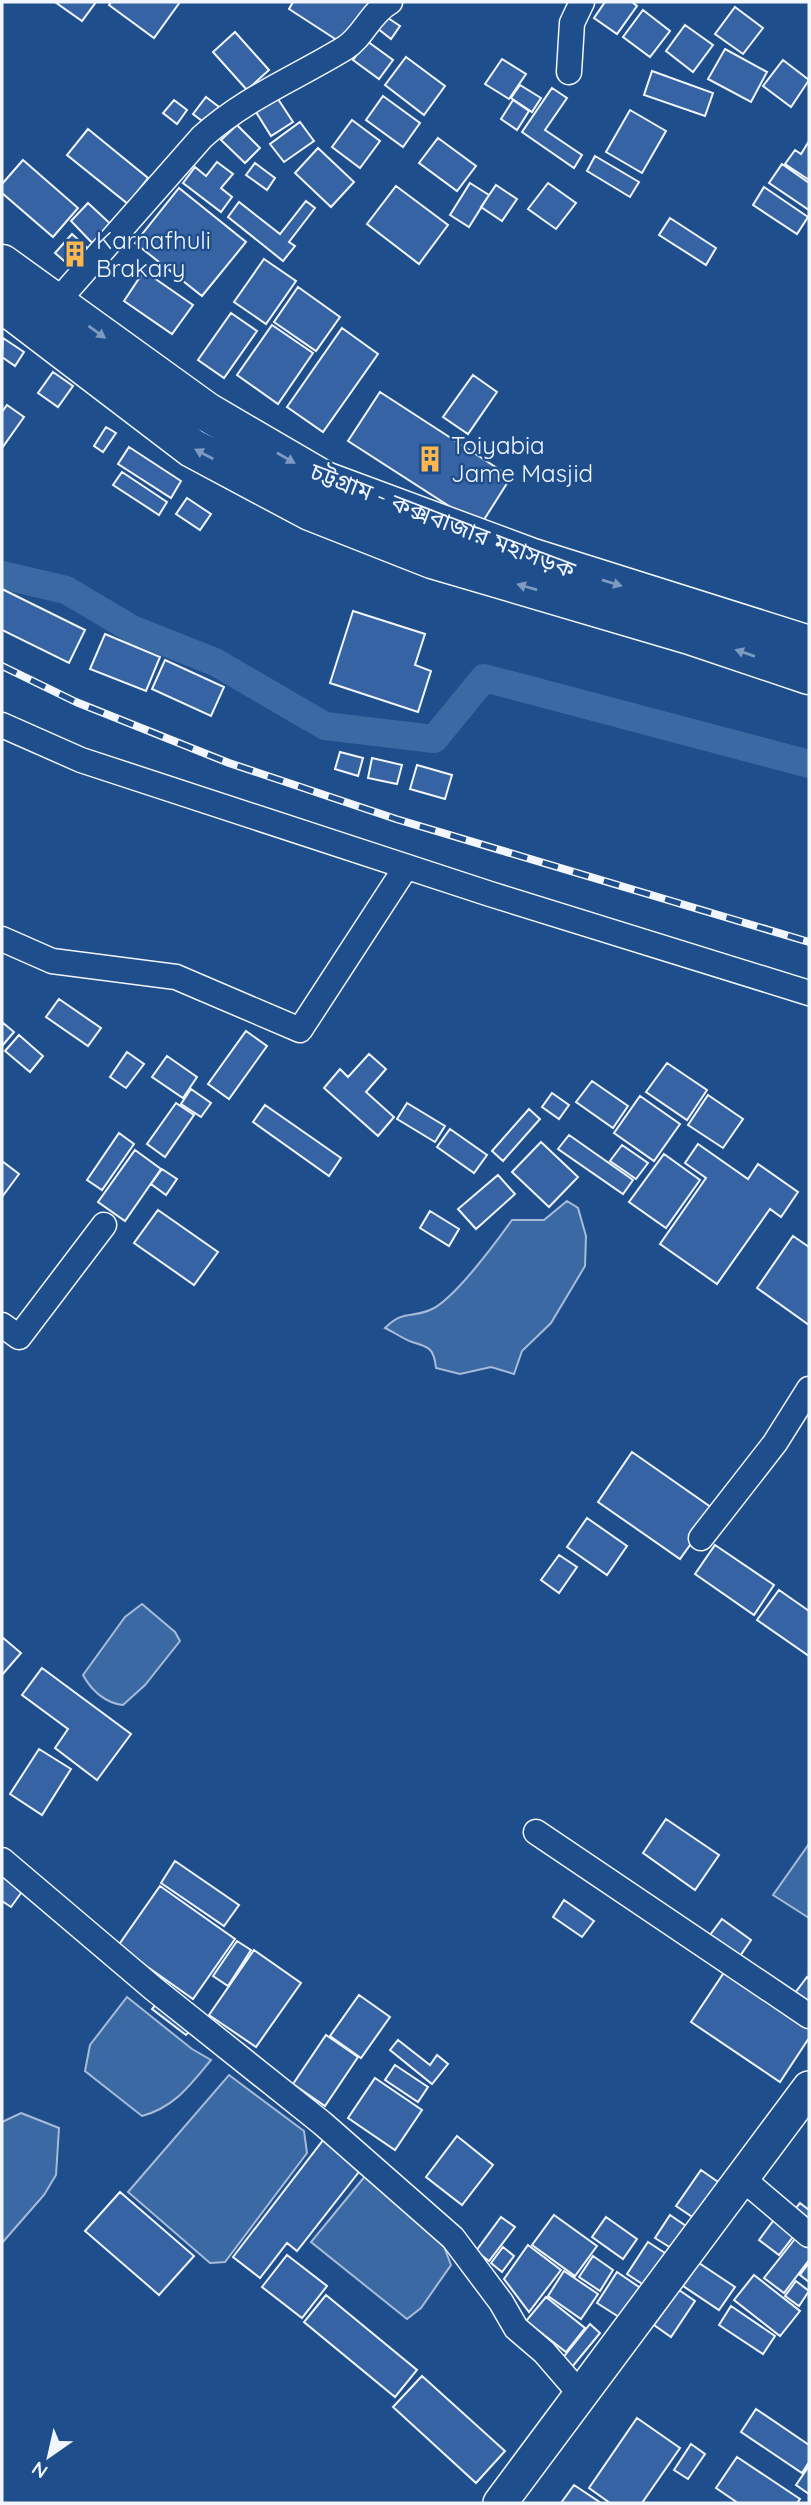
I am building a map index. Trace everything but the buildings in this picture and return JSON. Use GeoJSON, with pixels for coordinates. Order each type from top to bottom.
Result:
{"type":"FeatureCollection","features":[{"type":"Feature","properties":{"kind":"highway","name":"চট্টগ্রাম - কক্সবাজার মহাসড়ক"},"geometry":{"type":"LineString","coordinates":[[2,264],[46,315],[192,448],[310,511],[432,559],[690,635],[809,675]]}},
{"type":"Feature","properties":{"kind":"highway","name":"চট্টগ্রাম - কক্সবাজার মহাসড়ক"},"geometry":{"type":"LineString","coordinates":[[2,303],[46,315],[325,481],[530,557],[809,645]]}},
{"type":"Feature","properties":{"kind":"street"},"geometry":{"type":"LineString","coordinates":[[46,315],[115,239],[185,153],[211,128],[240,106],[348,47],[374,12],[390,2]]}},
{"type":"Feature","properties":{"kind":"street"},"geometry":{"type":"LineString","coordinates":[[569,72],[572,23],[582,2]]}},
{"type":"Feature","properties":{"kind":"street"},"geometry":{"type":"LineString","coordinates":[[2,724],[81,760],[406,867],[809,993]]}},
{"type":"Feature","properties":{"kind":"street"},"geometry":{"type":"LineString","coordinates":[[2,939],[52,961],[176,977],[300,1030],[406,867]]}},
{"type":"Feature","properties":{"kind":"street"},"geometry":{"type":"LineString","coordinates":[[2,1325],[19,1337],[104,1225]]}},
{"type":"Feature","properties":{"kind":"street"},"geometry":{"type":"LineString","coordinates":[[701,1538],[775,1443],[809,1389]]}},
{"type":"Feature","properties":{"kind":"street"},"geometry":{"type":"LineString","coordinates":[[536,1832],[809,2016]]}},
{"type":"Feature","properties":{"kind":"street"},"geometry":{"type":"LineString","coordinates":[[2,1860],[144,1981],[322,2123],[453,2238],[501,2302],[516,2328],[544,2352],[582,2396]]}},
{"type":"Feature","properties":{"kind":"street"},"geometry":{"type":"LineString","coordinates":[[500,2503],[809,2088]]}},
{"type":"Feature","properties":{"kind":"street"},"geometry":{"type":"LineString","coordinates":[[743,2179],[809,2235]]}},
{"type":"Feature","properties":{"kind":"water"},"geometry":{"type":"Polygon","coordinates":[[[567,1201],[578,1208],[586,1236],[585,1266],[551,1323],[522,1351],[514,1374],[491,1367],[460,1374],[436,1368],[430,1350],[385,1328],[397,1319],[430,1310],[440,1304],[474,1269],[512,1220],[544,1220],[567,1201]]]}},
{"type":"Feature","properties":{"kind":"water"},"geometry":{"type":"Polygon","coordinates":[[[142,1604],[175,1632],[180,1641],[145,1685],[123,1705],[116,1704],[99,1695],[83,1675],[125,1617],[142,1604]]]}},
{"type":"Feature","properties":{"kind":"water"},"geometry":{"type":"Polygon","coordinates":[[[809,1844],[809,1918],[773,1895],[809,1844]]]}},
{"type":"Feature","properties":{"kind":"water"},"geometry":{"type":"Polygon","coordinates":[[[127,1997],[192,2049],[211,2060],[173,2101],[142,2116],[85,2071],[90,2045],[127,1997]]]}},
{"type":"Feature","properties":{"kind":"water"},"geometry":{"type":"Polygon","coordinates":[[[229,2075],[304,2131],[307,2153],[225,2262],[210,2263],[128,2192],[229,2075]]]}},
{"type":"Feature","properties":{"kind":"water"},"geometry":{"type":"Polygon","coordinates":[[[21,2113],[59,2128],[56,2175],[44,2195],[2,2243],[2,2122],[21,2113]]]}},
{"type":"Feature","properties":{"kind":"water"},"geometry":{"type":"Polygon","coordinates":[[[366,2175],[443,2244],[451,2265],[421,2308],[407,2319],[311,2242],[366,2175]]]}},
{"type":"Feature","properties":{"kind":"waterway"},"geometry":{"type":"LineString","coordinates":[[2,575],[66,590],[132,629],[215,662],[325,726],[434,739],[484,678],[809,764]]}},
{"type":"Feature","properties":{"kind":"railway"},"geometry":{"type":"LineString","coordinates":[[2,666],[76,702],[229,763],[396,819],[809,942]]}},
{"type":"Feature","properties":{"kind":"place","name":"Karnafhuli Brakary"},"geometry":{"type":"Point","coordinates":[75,254]}},
{"type":"Feature","properties":{"kind":"place","name":"Toiyabia Jame Masjid"},"geometry":{"type":"Point","coordinates":[430,459]}}]}
